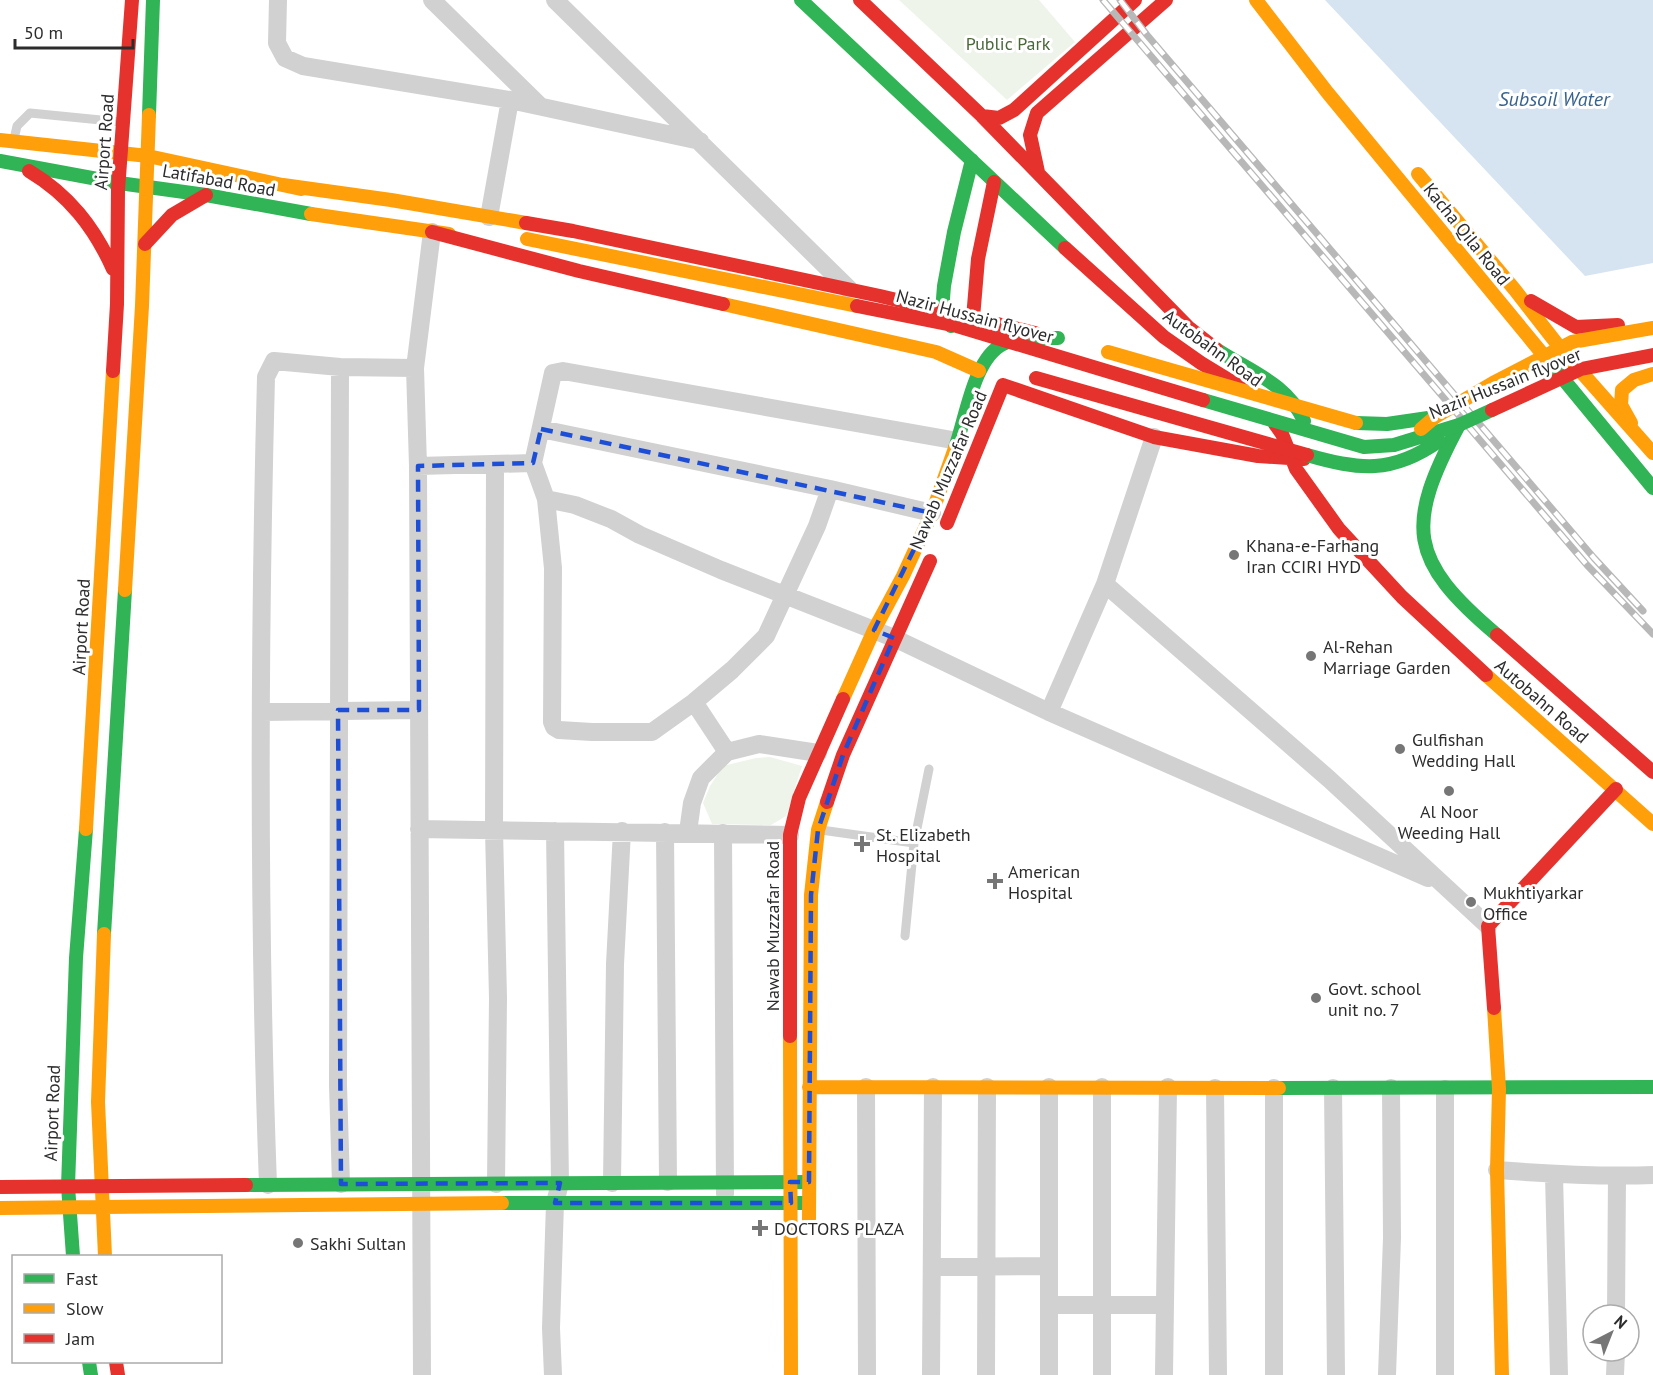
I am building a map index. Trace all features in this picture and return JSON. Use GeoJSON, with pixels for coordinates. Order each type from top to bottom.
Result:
{"type":"FeatureCollection","features":[{"type":"Feature","properties":{"kind":"main road","name":"Airport Road"},"geometry":{"type":"LineString","coordinates":[[73,1255],[68,1186],[76,958],[93,732],[117,304],[119,183],[132,0]]}},
{"type":"Feature","properties":{"kind":"main road"},"geometry":{"type":"LineString","coordinates":[[105,1255],[98,1102],[102,959],[145,244],[153,0]]}},
{"type":"Feature","properties":{"kind":"main road","name":"Autobahn Road"},"geometry":{"type":"LineString","coordinates":[[801,0],[994,182],[1164,337],[1246,391],[1281,432],[1295,468],[1332,519],[1368,562],[1490,679],[1653,824]]}},
{"type":"Feature","properties":{"kind":"main road","name":"Autobahn Road"},"geometry":{"type":"LineString","coordinates":[[860,0],[982,116],[1188,327],[1226,355],[1281,388],[1300,409],[1319,466],[1291,458]]}},
{"type":"Feature","properties":{"kind":"main road"},"geometry":{"type":"LineString","coordinates":[[982,116],[999,118],[1014,110],[1135,0]]}},
{"type":"Feature","properties":{"kind":"main road"},"geometry":{"type":"LineString","coordinates":[[1038,172],[1029,139],[1031,122],[1037,113],[1166,0]]}},
{"type":"Feature","properties":{"kind":"main road","name":"Kacha Qila Road"},"geometry":{"type":"LineString","coordinates":[[1256,0],[1334,100],[1653,488]]}},
{"type":"Feature","properties":{"kind":"main road","name":"Latifabad Road"},"geometry":{"type":"LineString","coordinates":[[7,141],[148,156],[283,185],[391,200],[491,224],[573,231],[850,290],[1064,340],[1020,339],[1004,343],[995,349]]}},
{"type":"Feature","properties":{"kind":"main road"},"geometry":{"type":"LineString","coordinates":[[972,160],[954,232],[942,311],[979,371]]}},
{"type":"Feature","properties":{"kind":"main road","name":"Kacha Qila Road"},"geometry":{"type":"LineString","coordinates":[[1407,160],[1515,290],[1560,349],[1653,452]]}},
{"type":"Feature","properties":{"kind":"main road"},"geometry":{"type":"LineString","coordinates":[[6,162],[41,177],[66,196],[104,246],[116,276]]}},
{"type":"Feature","properties":{"kind":"main road","name":"Latifabad Road"},"geometry":{"type":"LineString","coordinates":[[6,162],[119,183],[432,232]]}},
{"type":"Feature","properties":{"kind":"main road"},"geometry":{"type":"LineString","coordinates":[[994,182],[978,259],[973,318],[995,349]]}},
{"type":"Feature","properties":{"kind":"main road"},"geometry":{"type":"LineString","coordinates":[[145,244],[156,228],[171,214],[187,203],[206,195]]}},
{"type":"Feature","properties":{"kind":"main road"},"geometry":{"type":"LineString","coordinates":[[432,232],[579,271],[936,352],[979,371]]}},
{"type":"Feature","properties":{"kind":"main road","name":"Nazir Hussain flyover"},"geometry":{"type":"LineString","coordinates":[[432,232],[521,238],[957,326],[1352,444],[1376,447],[1407,441],[1459,425],[1581,369],[1653,355]]}},
{"type":"Feature","properties":{"kind":"main road"},"geometry":{"type":"LineString","coordinates":[[1515,290],[1559,319],[1576,327],[1608,327],[1653,319]]}},
{"type":"Feature","properties":{"kind":"main road","name":"Nazir Hussain flyover"},"geometry":{"type":"LineString","coordinates":[[1407,441],[1435,417],[1572,342],[1653,328]]}},
{"type":"Feature","properties":{"kind":"main road"},"geometry":{"type":"LineString","coordinates":[[1092,348],[1238,387],[1357,423],[1387,424],[1435,417]]}},
{"type":"Feature","properties":{"kind":"main road","name":"Nawab Muzzafar Road"},"geometry":{"type":"LineString","coordinates":[[791,1375],[790,835],[799,798],[818,753],[874,630],[903,576],[932,513],[958,441],[979,371],[995,349]]}},
{"type":"Feature","properties":{"kind":"main road"},"geometry":{"type":"LineString","coordinates":[[1653,374],[1632,378],[1622,389],[1619,399],[1628,420],[1653,452]]}},
{"type":"Feature","properties":{"kind":"main road"},"geometry":{"type":"LineString","coordinates":[[1003,385],[1018,378],[1036,378],[1356,467],[1404,462],[1422,454],[1459,425]]}},
{"type":"Feature","properties":{"kind":"main road"},"geometry":{"type":"LineString","coordinates":[[1003,385],[1154,437],[1258,456],[1291,458]]}},
{"type":"Feature","properties":{"kind":"main road","name":"Nawab Muzzafar Road"},"geometry":{"type":"LineString","coordinates":[[809,1238],[808,1087],[811,895],[818,830],[843,755],[938,543],[1003,385]]}},
{"type":"Feature","properties":{"kind":"main road"},"geometry":{"type":"LineString","coordinates":[[1459,425],[1437,466],[1428,489],[1424,535],[1425,547],[1432,565],[1448,589],[1482,621],[1653,772]]}},
{"type":"Feature","properties":{"kind":"main road"},"geometry":{"type":"LineString","coordinates":[[1502,1375],[1497,1170],[1499,1089],[1488,926],[1616,789]]}},
{"type":"Feature","properties":{"kind":"main road"},"geometry":{"type":"LineString","coordinates":[[808,1087],[1445,1089],[1653,1087]]}},
{"type":"Feature","properties":{"kind":"main road"},"geometry":{"type":"LineString","coordinates":[[0,1187],[809,1182]]}},
{"type":"Feature","properties":{"kind":"main road"},"geometry":{"type":"LineString","coordinates":[[0,1208],[809,1203]]}},
{"type":"Feature","properties":{"kind":"street"},"geometry":{"type":"LineString","coordinates":[[278,0],[277,43],[285,58],[303,66],[539,105],[700,141]]}},
{"type":"Feature","properties":{"kind":"street"},"geometry":{"type":"LineString","coordinates":[[432,0],[539,105]]}},
{"type":"Feature","properties":{"kind":"street"},"geometry":{"type":"LineString","coordinates":[[555,0],[850,290]]}},
{"type":"Feature","properties":{"kind":"street"},"geometry":{"type":"LineString","coordinates":[[491,224],[510,100]]}},
{"type":"Feature","properties":{"kind":"street"},"geometry":{"type":"LineString","coordinates":[[422,1375],[418,466],[415,368],[432,232]]}},
{"type":"Feature","properties":{"kind":"street"},"geometry":{"type":"LineString","coordinates":[[268,1185],[262,1017],[262,534],[266,377],[274,361],[340,367],[415,368]]}},
{"type":"Feature","properties":{"kind":"street"},"geometry":{"type":"LineString","coordinates":[[340,367],[338,1085],[341,1184]]}},
{"type":"Feature","properties":{"kind":"street"},"geometry":{"type":"LineString","coordinates":[[830,489],[817,526],[766,636],[732,670],[652,732],[592,732],[560,730],[554,727],[552,722],[553,568],[546,499],[533,463],[553,373],[558,371],[958,441]]}},
{"type":"Feature","properties":{"kind":"street"},"geometry":{"type":"LineString","coordinates":[[541,429],[830,489],[932,513]]}},
{"type":"Feature","properties":{"kind":"street"},"geometry":{"type":"LineString","coordinates":[[1049,712],[1105,584],[1154,437]]}},
{"type":"Feature","properties":{"kind":"street"},"geometry":{"type":"LineString","coordinates":[[418,466],[533,463]]}},
{"type":"Feature","properties":{"kind":"street"},"geometry":{"type":"LineString","coordinates":[[495,465],[494,830],[498,998],[496,1184]]}},
{"type":"Feature","properties":{"kind":"street"},"geometry":{"type":"LineString","coordinates":[[546,499],[575,505],[611,519],[640,535],[784,596],[894,638],[1049,712],[1441,883]]}},
{"type":"Feature","properties":{"kind":"street"},"geometry":{"type":"LineString","coordinates":[[1105,584],[1329,779],[1488,926]]}},
{"type":"Feature","properties":{"kind":"street"},"geometry":{"type":"LineString","coordinates":[[693,702],[727,752]]}},
{"type":"Feature","properties":{"kind":"street"},"geometry":{"type":"LineString","coordinates":[[262,712],[419,710]]}},
{"type":"Feature","properties":{"kind":"street"},"geometry":{"type":"LineString","coordinates":[[688,832],[692,803],[701,778],[727,752],[759,744],[818,753]]}},
{"type":"Feature","properties":{"kind":"street"},"geometry":{"type":"LineString","coordinates":[[419,829],[790,835]]}},
{"type":"Feature","properties":{"kind":"street"},"geometry":{"type":"LineString","coordinates":[[553,1375],[550,1328],[555,1203],[560,1183],[555,831]]}},
{"type":"Feature","properties":{"kind":"street"},"geometry":{"type":"LineString","coordinates":[[612,1183],[615,964],[622,831]]}},
{"type":"Feature","properties":{"kind":"street"},"geometry":{"type":"LineString","coordinates":[[665,832],[668,1182]]}},
{"type":"Feature","properties":{"kind":"street"},"geometry":{"type":"LineString","coordinates":[[723,833],[725,1204]]}},
{"type":"Feature","properties":{"kind":"street"},"geometry":{"type":"LineString","coordinates":[[866,1087],[867,1375]]}},
{"type":"Feature","properties":{"kind":"street"},"geometry":{"type":"LineString","coordinates":[[931,1375],[933,1087]]}},
{"type":"Feature","properties":{"kind":"street"},"geometry":{"type":"LineString","coordinates":[[986,1375],[987,1087]]}},
{"type":"Feature","properties":{"kind":"street"},"geometry":{"type":"LineString","coordinates":[[1049,1087],[1049,1375]]}},
{"type":"Feature","properties":{"kind":"street"},"geometry":{"type":"LineString","coordinates":[[1102,1087],[1102,1375]]}},
{"type":"Feature","properties":{"kind":"street"},"geometry":{"type":"LineString","coordinates":[[1164,1375],[1168,1087]]}},
{"type":"Feature","properties":{"kind":"street"},"geometry":{"type":"LineString","coordinates":[[1215,1088],[1218,1375]]}},
{"type":"Feature","properties":{"kind":"street"},"geometry":{"type":"LineString","coordinates":[[1274,1088],[1274,1375]]}},
{"type":"Feature","properties":{"kind":"street"},"geometry":{"type":"LineString","coordinates":[[1333,1088],[1336,1375]]}},
{"type":"Feature","properties":{"kind":"street"},"geometry":{"type":"LineString","coordinates":[[1387,1375],[1392,1238],[1391,1088]]}},
{"type":"Feature","properties":{"kind":"street"},"geometry":{"type":"LineString","coordinates":[[1445,1089],[1445,1375]]}},
{"type":"Feature","properties":{"kind":"street"},"geometry":{"type":"LineString","coordinates":[[1497,1170],[1554,1174],[1653,1175]]}},
{"type":"Feature","properties":{"kind":"street"},"geometry":{"type":"LineString","coordinates":[[1554,1174],[1559,1375]]}},
{"type":"Feature","properties":{"kind":"street"},"geometry":{"type":"LineString","coordinates":[[1616,1303],[1617,1176]]}},
{"type":"Feature","properties":{"kind":"street"},"geometry":{"type":"LineString","coordinates":[[932,1267],[1049,1266]]}},
{"type":"Feature","properties":{"kind":"street"},"geometry":{"type":"LineString","coordinates":[[1049,1305],[1165,1305]]}},
{"type":"Feature","properties":{"kind":"lane"},"geometry":{"type":"LineString","coordinates":[[7,141],[30,112],[124,122]]}},
{"type":"Feature","properties":{"kind":"lane"},"geometry":{"type":"LineString","coordinates":[[905,936],[914,843],[929,769]]}},
{"type":"Feature","properties":{"kind":"lane"},"geometry":{"type":"LineString","coordinates":[[818,830],[914,843]]}},
{"type":"Feature","properties":{"kind":"highlighted area"},"geometry":{"type":"Polygon","coordinates":[[[541,429],[932,513],[874,630],[894,638],[843,755],[818,830],[811,895],[809,1182],[790,1182],[791,1203],[555,1203],[560,1183],[341,1184],[338,710],[419,710],[418,466],[533,463],[541,429]]]}},
{"type":"Feature","properties":{"kind":"green space","name":"Public Park"},"geometry":{"type":"Polygon","coordinates":[[[899,0],[1039,0],[1075,42],[1007,100],[899,0]]]}},
{"type":"Feature","properties":{"kind":"green space"},"geometry":{"type":"Polygon","coordinates":[[[770,757],[802,766],[786,816],[771,825],[712,824],[703,803],[710,786],[723,766],[770,757]]]}},
{"type":"Feature","properties":{"kind":"water","name":"Subsoil Water"},"geometry":{"type":"Polygon","coordinates":[[[1325,0],[1653,0],[1653,263],[1585,276],[1325,0]]]}},
{"type":"Feature","properties":{"kind":"railway"},"geometry":{"type":"LineString","coordinates":[[1103,0],[1587,565],[1653,634]]}},
{"type":"Feature","properties":{"kind":"railway"},"geometry":{"type":"LineString","coordinates":[[1120,0],[1147,35],[1594,558],[1643,611]]}},
{"type":"Feature","properties":{"kind":"traffic: fast"},"geometry":{"type":"LineString","coordinates":[[149,115],[153,0]]}},
{"type":"Feature","properties":{"kind":"traffic: fast"},"geometry":{"type":"LineString","coordinates":[[801,0],[1065,248]]}},
{"type":"Feature","properties":{"kind":"traffic: fast"},"geometry":{"type":"LineString","coordinates":[[951,326],[942,311],[944,286],[954,232],[972,160]]}},
{"type":"Feature","properties":{"kind":"traffic: fast"},"geometry":{"type":"LineString","coordinates":[[0,161],[311,214]]}},
{"type":"Feature","properties":{"kind":"traffic: fast"},"geometry":{"type":"LineString","coordinates":[[955,448],[972,391],[984,362],[993,352],[1009,341],[1058,338]]}},
{"type":"Feature","properties":{"kind":"traffic: fast"},"geometry":{"type":"LineString","coordinates":[[1216,349],[1277,387],[1297,408],[1304,421]]}},
{"type":"Feature","properties":{"kind":"traffic: fast"},"geometry":{"type":"LineString","coordinates":[[1550,363],[1653,488]]}},
{"type":"Feature","properties":{"kind":"traffic: fast"},"geometry":{"type":"LineString","coordinates":[[1203,400],[1364,447],[1394,445],[1459,425],[1492,410]]}},
{"type":"Feature","properties":{"kind":"traffic: fast"},"geometry":{"type":"LineString","coordinates":[[1356,423],[1387,424],[1435,417]]}},
{"type":"Feature","properties":{"kind":"traffic: fast"},"geometry":{"type":"LineString","coordinates":[[1459,425],[1441,460],[1430,490],[1424,516],[1424,540],[1432,562],[1446,585],[1497,635]]}},
{"type":"Feature","properties":{"kind":"traffic: fast"},"geometry":{"type":"LineString","coordinates":[[1307,455],[1343,464],[1375,466],[1406,459],[1439,441]]}},
{"type":"Feature","properties":{"kind":"traffic: fast"},"geometry":{"type":"LineString","coordinates":[[104,934],[125,590]]}},
{"type":"Feature","properties":{"kind":"traffic: fast"},"geometry":{"type":"LineString","coordinates":[[73,1255],[68,1186],[76,958],[86,829]]}},
{"type":"Feature","properties":{"kind":"traffic: fast"},"geometry":{"type":"LineString","coordinates":[[1279,1088],[1653,1087]]}},
{"type":"Feature","properties":{"kind":"traffic: fast"},"geometry":{"type":"LineString","coordinates":[[246,1185],[809,1182]]}},
{"type":"Feature","properties":{"kind":"traffic: fast"},"geometry":{"type":"LineString","coordinates":[[502,1203],[808,1203]]}},
{"type":"Feature","properties":{"kind":"traffic: fast"},"geometry":{"type":"LineString","coordinates":[[89,1363],[91,1375]]}},
{"type":"Feature","properties":{"kind":"traffic: slow"},"geometry":{"type":"LineString","coordinates":[[1256,0],[1327,92],[1550,363]]}},
{"type":"Feature","properties":{"kind":"traffic: slow"},"geometry":{"type":"LineString","coordinates":[[125,590],[142,306],[149,115]]}},
{"type":"Feature","properties":{"kind":"traffic: slow"},"geometry":{"type":"LineString","coordinates":[[0,140],[148,156],[301,189]]}},
{"type":"Feature","properties":{"kind":"traffic: slow"},"geometry":{"type":"LineString","coordinates":[[1418,174],[1561,349],[1653,453]]}},
{"type":"Feature","properties":{"kind":"traffic: slow"},"geometry":{"type":"LineString","coordinates":[[283,185],[391,200],[526,223]]}},
{"type":"Feature","properties":{"kind":"traffic: slow"},"geometry":{"type":"LineString","coordinates":[[311,214],[449,234]]}},
{"type":"Feature","properties":{"kind":"traffic: slow"},"geometry":{"type":"LineString","coordinates":[[527,239],[857,306]]}},
{"type":"Feature","properties":{"kind":"traffic: slow"},"geometry":{"type":"LineString","coordinates":[[723,304],[936,352],[979,371]]}},
{"type":"Feature","properties":{"kind":"traffic: slow"},"geometry":{"type":"LineString","coordinates":[[1421,429],[1435,417],[1493,383],[1572,342],[1653,328]]}},
{"type":"Feature","properties":{"kind":"traffic: slow"},"geometry":{"type":"LineString","coordinates":[[1108,352],[1356,423]]}},
{"type":"Feature","properties":{"kind":"traffic: slow"},"geometry":{"type":"LineString","coordinates":[[86,829],[113,371]]}},
{"type":"Feature","properties":{"kind":"traffic: slow"},"geometry":{"type":"LineString","coordinates":[[1631,423],[1621,405],[1622,390],[1634,380],[1653,374]]}},
{"type":"Feature","properties":{"kind":"traffic: slow"},"geometry":{"type":"LineString","coordinates":[[843,699],[874,630],[903,576],[932,513],[955,448]]}},
{"type":"Feature","properties":{"kind":"traffic: slow"},"geometry":{"type":"LineString","coordinates":[[1486,675],[1653,824]]}},
{"type":"Feature","properties":{"kind":"traffic: slow"},"geometry":{"type":"LineString","coordinates":[[809,1219],[811,895],[818,830],[827,802]]}},
{"type":"Feature","properties":{"kind":"traffic: slow"},"geometry":{"type":"LineString","coordinates":[[104,934],[98,1102],[105,1255]]}},
{"type":"Feature","properties":{"kind":"traffic: slow"},"geometry":{"type":"LineString","coordinates":[[1494,1008],[1499,1089],[1497,1170],[1502,1375]]}},
{"type":"Feature","properties":{"kind":"traffic: slow"},"geometry":{"type":"LineString","coordinates":[[790,1036],[791,1375]]}},
{"type":"Feature","properties":{"kind":"traffic: slow"},"geometry":{"type":"LineString","coordinates":[[809,1087],[1279,1088]]}},
{"type":"Feature","properties":{"kind":"traffic: slow"},"geometry":{"type":"LineString","coordinates":[[0,1208],[502,1203]]}},
{"type":"Feature","properties":{"kind":"traffic: jam"},"geometry":{"type":"LineString","coordinates":[[113,371],[117,304],[118,190],[132,0]]}},
{"type":"Feature","properties":{"kind":"traffic: jam"},"geometry":{"type":"LineString","coordinates":[[860,0],[982,116],[1188,327],[1216,349]]}},
{"type":"Feature","properties":{"kind":"traffic: jam"},"geometry":{"type":"LineString","coordinates":[[982,116],[999,118],[1014,110],[1135,0]]}},
{"type":"Feature","properties":{"kind":"traffic: jam"},"geometry":{"type":"LineString","coordinates":[[1038,172],[1030,135],[1037,113],[1166,0]]}},
{"type":"Feature","properties":{"kind":"traffic: jam"},"geometry":{"type":"LineString","coordinates":[[29,171],[43,180],[79,213],[97,239],[113,269]]}},
{"type":"Feature","properties":{"kind":"traffic: jam"},"geometry":{"type":"LineString","coordinates":[[983,331],[973,318],[978,259],[994,182]]}},
{"type":"Feature","properties":{"kind":"traffic: jam"},"geometry":{"type":"LineString","coordinates":[[145,244],[172,215],[206,195]]}},
{"type":"Feature","properties":{"kind":"traffic: jam"},"geometry":{"type":"LineString","coordinates":[[526,223],[880,296],[1035,333]]}},
{"type":"Feature","properties":{"kind":"traffic: jam"},"geometry":{"type":"LineString","coordinates":[[432,232],[579,271],[723,304]]}},
{"type":"Feature","properties":{"kind":"traffic: jam"},"geometry":{"type":"LineString","coordinates":[[1065,248],[1164,337],[1242,388]]}},
{"type":"Feature","properties":{"kind":"traffic: jam"},"geometry":{"type":"LineString","coordinates":[[1531,301],[1576,327],[1618,325]]}},
{"type":"Feature","properties":{"kind":"traffic: jam"},"geometry":{"type":"LineString","coordinates":[[857,306],[957,326],[1203,400]]}},
{"type":"Feature","properties":{"kind":"traffic: jam"},"geometry":{"type":"LineString","coordinates":[[1492,410],[1581,369],[1653,355]]}},
{"type":"Feature","properties":{"kind":"traffic: jam"},"geometry":{"type":"LineString","coordinates":[[1036,378],[1307,455]]}},
{"type":"Feature","properties":{"kind":"traffic: jam"},"geometry":{"type":"LineString","coordinates":[[1003,385],[1154,437],[1258,456],[1304,459]]}},
{"type":"Feature","properties":{"kind":"traffic: jam"},"geometry":{"type":"LineString","coordinates":[[947,523],[1003,385]]}},
{"type":"Feature","properties":{"kind":"traffic: jam"},"geometry":{"type":"LineString","coordinates":[[1275,424],[1282,434],[1296,469],[1339,529],[1402,597],[1486,675]]}},
{"type":"Feature","properties":{"kind":"traffic: jam"},"geometry":{"type":"LineString","coordinates":[[827,802],[843,755],[930,561]]}},
{"type":"Feature","properties":{"kind":"traffic: jam"},"geometry":{"type":"LineString","coordinates":[[1497,635],[1653,772]]}},
{"type":"Feature","properties":{"kind":"traffic: jam"},"geometry":{"type":"LineString","coordinates":[[790,1036],[790,835],[799,798],[843,699]]}},
{"type":"Feature","properties":{"kind":"traffic: jam"},"geometry":{"type":"LineString","coordinates":[[1494,1008],[1488,926],[1616,789]]}},
{"type":"Feature","properties":{"kind":"traffic: jam"},"geometry":{"type":"LineString","coordinates":[[0,1187],[246,1185]]}},
{"type":"Feature","properties":{"kind":"traffic: jam"},"geometry":{"type":"LineString","coordinates":[[116,1363],[118,1375]]}},
{"type":"Feature","properties":{"kind":"place","name":"Khana-e-Farhang Iran CCIRI HYD"},"geometry":{"type":"Point","coordinates":[1234,555]}},
{"type":"Feature","properties":{"kind":"place","name":"Al-Rehan Marriage Garden"},"geometry":{"type":"Point","coordinates":[1311,656]}},
{"type":"Feature","properties":{"kind":"place","name":"Gulfishan Wedding Hall"},"geometry":{"type":"Point","coordinates":[1400,749]}},
{"type":"Feature","properties":{"kind":"place","name":"Al Noor Weeding Hall"},"geometry":{"type":"Point","coordinates":[1449,791]}},
{"type":"Feature","properties":{"kind":"place","name":"St. Elizabeth Hospital"},"geometry":{"type":"Point","coordinates":[862,844]}},
{"type":"Feature","properties":{"kind":"place","name":"American Hospital"},"geometry":{"type":"Point","coordinates":[995,881]}},
{"type":"Feature","properties":{"kind":"place","name":"Mukhtiyarkar Office"},"geometry":{"type":"Point","coordinates":[1471,902]}},
{"type":"Feature","properties":{"kind":"place","name":"Govt. school unit no. 7"},"geometry":{"type":"Point","coordinates":[1316,998]}},
{"type":"Feature","properties":{"kind":"place","name":"DOCTORS PLAZA"},"geometry":{"type":"Point","coordinates":[760,1228]}},
{"type":"Feature","properties":{"kind":"place","name":"Sakhi Sultan"},"geometry":{"type":"Point","coordinates":[298,1243]}}]}
